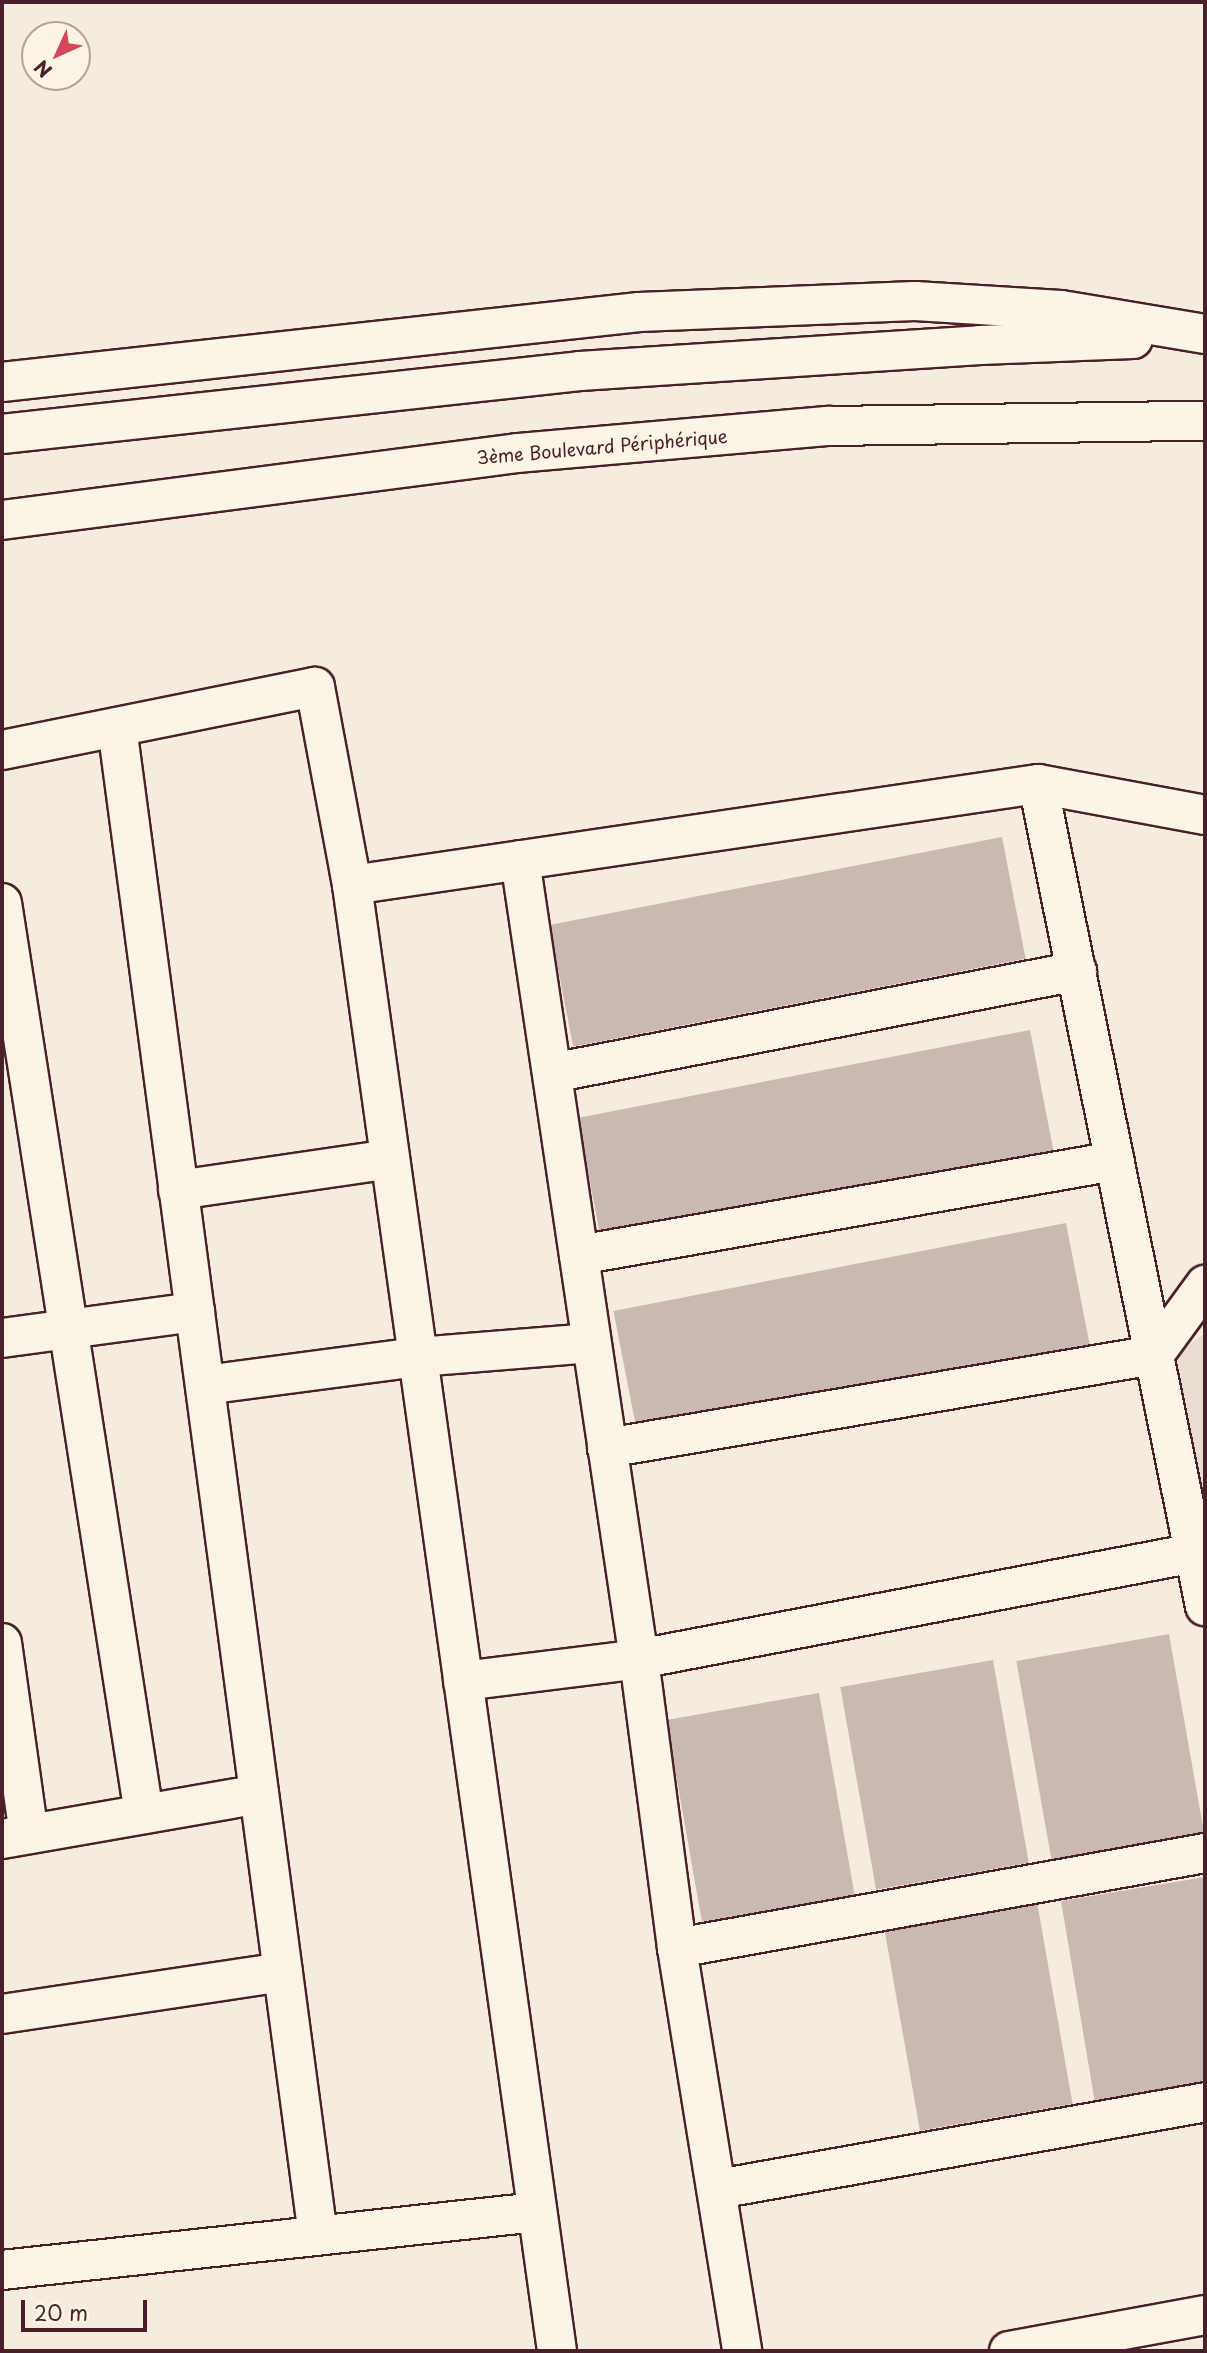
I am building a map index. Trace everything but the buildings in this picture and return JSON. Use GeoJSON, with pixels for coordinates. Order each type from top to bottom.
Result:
{"type":"FeatureCollection","features":[{"type":"Feature","properties":{"kind":"main road"},"geometry":{"type":"LineString","coordinates":[[2,382],[639,312],[860,303],[915,301],[1061,310],[1205,335]]}},
{"type":"Feature","properties":{"kind":"main road"},"geometry":{"type":"LineString","coordinates":[[2,434],[580,370],[979,345],[1205,335]]}},
{"type":"Feature","properties":{"kind":"main road","name":"3ème Boulevard Périphérique"},"geometry":{"type":"LineString","coordinates":[[12,525],[518,453],[828,426],[1205,421]]}},
{"type":"Feature","properties":{"kind":"main road"},"geometry":{"type":"LineString","coordinates":[[2,750],[315,687],[352,885],[557,2351]]}},
{"type":"Feature","properties":{"kind":"main road"},"geometry":{"type":"LineString","coordinates":[[117,727],[318,2236]]}},
{"type":"Feature","properties":{"kind":"main road"},"geometry":{"type":"LineString","coordinates":[[352,885],[1038,784],[1205,815]]}},
{"type":"Feature","properties":{"kind":"main road"},"geometry":{"type":"LineString","coordinates":[[1038,784],[1205,1606]]}},
{"type":"Feature","properties":{"kind":"main road"},"geometry":{"type":"LineString","coordinates":[[520,860],[639,1659],[677,1948],[743,2351]]}},
{"type":"Feature","properties":{"kind":"main road"},"geometry":{"type":"LineString","coordinates":[[2,902],[144,1814]]}},
{"type":"Feature","properties":{"kind":"main road"},"geometry":{"type":"LineString","coordinates":[[551,1073],[1077,971]]}},
{"type":"Feature","properties":{"kind":"main road"},"geometry":{"type":"LineString","coordinates":[[178,1190],[390,1159]]}},
{"type":"Feature","properties":{"kind":"main road"},"geometry":{"type":"LineString","coordinates":[[579,1255],[1115,1161]]}},
{"type":"Feature","properties":{"kind":"main road"},"geometry":{"type":"LineString","coordinates":[[607,1448],[1154,1355],[1205,1284]]}},
{"type":"Feature","properties":{"kind":"main road"},"geometry":{"type":"LineString","coordinates":[[2,1338],[195,1312]]}},
{"type":"Feature","properties":{"kind":"main road"},"geometry":{"type":"LineString","coordinates":[[205,1385],[418,1357],[592,1343]]}},
{"type":"Feature","properties":{"kind":"main road"},"geometry":{"type":"LineString","coordinates":[[463,1681],[639,1659],[1194,1553]]}},
{"type":"Feature","properties":{"kind":"main road"},"geometry":{"type":"LineString","coordinates":[[2,1643],[15,1836],[259,1794]]}},
{"type":"Feature","properties":{"kind":"main road"},"geometry":{"type":"LineString","coordinates":[[677,1948],[1205,1853]]}},
{"type":"Feature","properties":{"kind":"main road"},"geometry":{"type":"LineString","coordinates":[[2,2014],[283,1972]]}},
{"type":"Feature","properties":{"kind":"main road"},"geometry":{"type":"LineString","coordinates":[[718,2189],[1205,2102]]}},
{"type":"Feature","properties":{"kind":"main road"},"geometry":{"type":"LineString","coordinates":[[2,2270],[537,2212]]}},
{"type":"Feature","properties":{"kind":"main road"},"geometry":{"type":"LineString","coordinates":[[1009,2351],[1205,2315]]}},
{"type":"Feature","properties":{"kind":"shaded area"},"geometry":{"type":"Polygon","coordinates":[[[1205,1333],[1205,1540],[1172,1358],[1205,1333]]]}}]}
